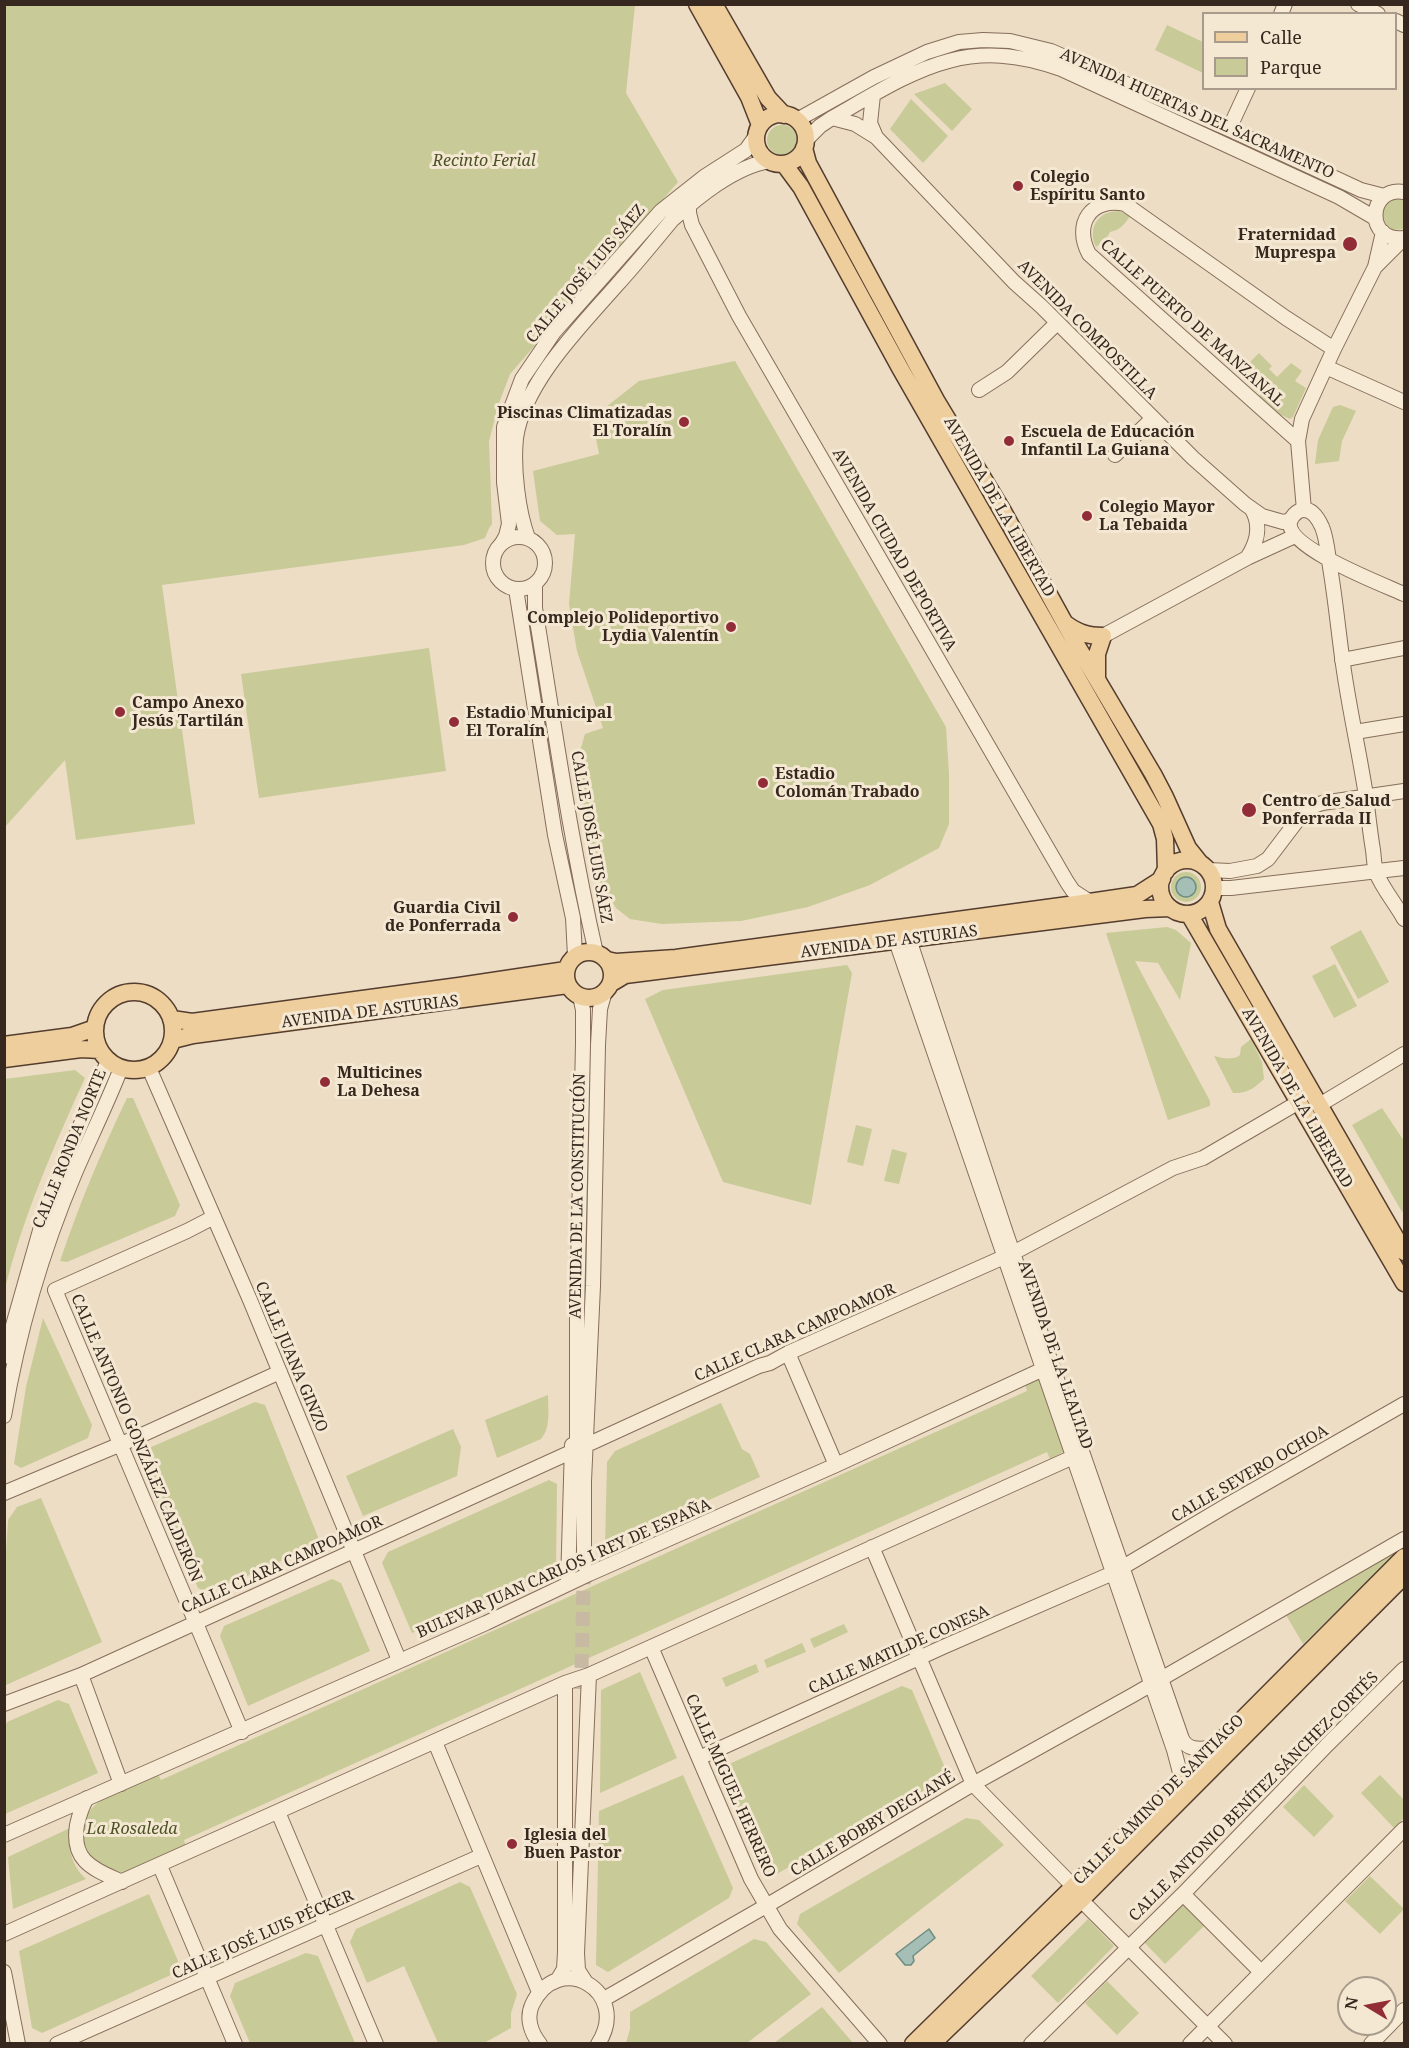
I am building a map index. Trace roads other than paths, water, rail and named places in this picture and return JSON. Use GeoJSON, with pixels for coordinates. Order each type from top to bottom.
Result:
{"type":"FeatureCollection","features":[{"type":"Feature","properties":{"kind":"main road"},"geometry":{"type":"LineString","coordinates":[[697,4],[749,97],[758,130],[758,151],[776,163],[792,162],[799,156],[805,144],[803,129],[768,98],[714,4]]}},
{"type":"Feature","properties":{"kind":"main road"},"geometry":{"type":"LineString","coordinates":[[758,130],[771,117],[790,117]]}},
{"type":"Feature","properties":{"kind":"main road","name":"AVENIDA DE LA LIBERTAD"},"geometry":{"type":"LineString","coordinates":[[805,144],[811,170],[926,382],[1000,506],[1165,797],[1188,848],[1204,867]]}},
{"type":"Feature","properties":{"kind":"main road","name":"AVENIDA DE LA LIBERTAD"},"geometry":{"type":"LineString","coordinates":[[776,163],[801,187],[900,368],[1161,824],[1165,839],[1164,875]]}},
{"type":"Feature","properties":{"kind":"main road"},"geometry":{"type":"LineString","coordinates":[[984,514],[1000,506]]}},
{"type":"Feature","properties":{"kind":"main road"},"geometry":{"type":"LineString","coordinates":[[1065,624],[1085,635],[1103,636],[1096,660],[1098,679]]}},
{"type":"Feature","properties":{"kind":"main road"},"geometry":{"type":"LineString","coordinates":[[1181,861],[1204,867],[1211,876],[1212,895],[1204,908],[1189,914],[1182,914],[1170,908],[1162,897],[1164,875],[1170,866],[1181,861]]}},
{"type":"Feature","properties":{"kind":"main road","name":"AVENIDA DE ASTURIAS"},"geometry":{"type":"LineString","coordinates":[[601,956],[616,962],[676,958],[1090,902],[1137,895],[1164,875]]}},
{"type":"Feature","properties":{"kind":"main road","name":"AVENIDA DE LA LIBERTAD"},"geometry":{"type":"LineString","coordinates":[[1212,895],[1218,929],[1321,1104],[1404,1252]]}},
{"type":"Feature","properties":{"kind":"main road","name":"AVENIDA DE ASTURIAS"},"geometry":{"type":"LineString","coordinates":[[608,987],[625,975],[1145,909],[1170,908]]}},
{"type":"Feature","properties":{"kind":"main road","name":"AVENIDA DE LA LIBERTAD"},"geometry":{"type":"LineString","coordinates":[[1189,914],[1404,1283]]}},
{"type":"Feature","properties":{"kind":"main road"},"geometry":{"type":"LineString","coordinates":[[589,951],[601,956],[612,972],[608,987],[593,997],[572,977],[589,951]]}},
{"type":"Feature","properties":{"kind":"main road","name":"AVENIDA DE ASTURIAS"},"geometry":{"type":"LineString","coordinates":[[172,1019],[192,1022],[459,986],[572,977]]}},
{"type":"Feature","properties":{"kind":"main road","name":"AVENIDA DE ASTURIAS"},"geometry":{"type":"LineString","coordinates":[[173,1040],[193,1035],[572,977]]}},
{"type":"Feature","properties":{"kind":"main road"},"geometry":{"type":"LineString","coordinates":[[4,1059],[81,1049],[109,1060],[135,1070],[149,1068],[164,1057],[173,1040],[172,1019],[163,1002],[143,992],[131,991],[120,994],[102,1008],[95,1028],[96,1040],[109,1060]]}},
{"type":"Feature","properties":{"kind":"main road"},"geometry":{"type":"LineString","coordinates":[[4,1045],[72,1036],[95,1028]]}},
{"type":"Feature","properties":{"kind":"main road","name":"CALLE CAMINO DE SANTIAGO"},"geometry":{"type":"LineString","coordinates":[[932,2043],[1077,1893],[1212,1748],[1404,1557]]}},
{"type":"Feature","properties":{"kind":"main road","name":"CALLE CAMINO DE SANTIAGO"},"geometry":{"type":"LineString","coordinates":[[913,2043],[1077,1893],[1113,1865],[1404,1576]]}},
{"type":"Feature","properties":{"kind":"street"},"geometry":{"type":"LineString","coordinates":[[1358,4],[1374,12]]}},
{"type":"Feature","properties":{"kind":"street","name":"AVENIDA HUERTAS DEL SACRAMENTO"},"geometry":{"type":"LineString","coordinates":[[790,117],[927,52],[959,42],[1010,41],[1051,51],[1361,190],[1384,196]]}},
{"type":"Feature","properties":{"kind":"street","name":"AVENIDA HUERTAS DEL SACRAMENTO"},"geometry":{"type":"LineString","coordinates":[[805,144],[820,126],[832,118],[922,68],[942,61],[976,56],[1011,57],[1041,62],[1076,76],[1339,197],[1375,218]]}},
{"type":"Feature","properties":{"kind":"street"},"geometry":{"type":"LineString","coordinates":[[1229,129],[1247,90]]}},
{"type":"Feature","properties":{"kind":"street"},"geometry":{"type":"LineString","coordinates":[[873,95],[870,123],[876,137]]}},
{"type":"Feature","properties":{"kind":"street","name":"AVENIDA COMPOSTILLA"},"geometry":{"type":"LineString","coordinates":[[832,118],[855,124],[876,137],[1014,282],[1193,458],[1251,508],[1273,520],[1283,522],[1294,531]]}},
{"type":"Feature","properties":{"kind":"street","name":"CALLE JOSÉ LUIS SÁEZ"},"geometry":{"type":"LineString","coordinates":[[502,543],[509,524],[504,482],[504,427],[522,379],[554,332],[661,211],[704,177],[746,150],[758,130]]}},
{"type":"Feature","properties":{"kind":"street","name":"CALLE JOSÉ LUIS SÁEZ"},"geometry":{"type":"LineString","coordinates":[[528,538],[520,514],[516,438],[535,387],[554,358],[689,204],[739,171],[758,163],[776,163]]}},
{"type":"Feature","properties":{"kind":"street"},"geometry":{"type":"LineString","coordinates":[[1404,191],[1392,192],[1384,196],[1377,206],[1375,218],[1383,232],[1391,237],[1404,238]]}},
{"type":"Feature","properties":{"kind":"street","name":"CALLE PUERTO DE MANZANAL"},"geometry":{"type":"LineString","coordinates":[[1298,441],[1089,254],[1082,233],[1084,220],[1097,207],[1115,202],[1125,204],[1286,318],[1334,349]]}},
{"type":"Feature","properties":{"kind":"street","name":"AVENIDA CIUDAD DEPORTIVA"},"geometry":{"type":"LineString","coordinates":[[689,204],[690,219],[698,239],[739,316],[1072,891],[1090,902]]}},
{"type":"Feature","properties":{"kind":"street"},"geometry":{"type":"LineString","coordinates":[[666,228],[679,227],[691,232],[698,239]]}},
{"type":"Feature","properties":{"kind":"street"},"geometry":{"type":"LineString","coordinates":[[1304,510],[1298,441],[1302,419],[1375,267],[1383,232]]}},
{"type":"Feature","properties":{"kind":"street"},"geometry":{"type":"LineString","coordinates":[[1375,267],[1404,238]]}},
{"type":"Feature","properties":{"kind":"street"},"geometry":{"type":"LineString","coordinates":[[979,390],[1007,372],[1058,323]]}},
{"type":"Feature","properties":{"kind":"street"},"geometry":{"type":"LineString","coordinates":[[1326,367],[1404,402]]}},
{"type":"Feature","properties":{"kind":"street"},"geometry":{"type":"LineString","coordinates":[[1115,455],[1152,418]]}},
{"type":"Feature","properties":{"kind":"street"},"geometry":{"type":"LineString","coordinates":[[1247,558],[1256,544],[1257,536],[1257,523],[1251,508]]}},
{"type":"Feature","properties":{"kind":"street"},"geometry":{"type":"LineString","coordinates":[[1294,531],[1296,513],[1304,510],[1312,513],[1323,529],[1376,872],[1404,919]]}},
{"type":"Feature","properties":{"kind":"street"},"geometry":{"type":"LineString","coordinates":[[1294,531],[1308,539],[1317,532],[1318,519]]}},
{"type":"Feature","properties":{"kind":"street"},"geometry":{"type":"LineString","coordinates":[[1103,636],[1294,531]]}},
{"type":"Feature","properties":{"kind":"street"},"geometry":{"type":"LineString","coordinates":[[1294,531],[1329,559],[1351,572],[1404,594]]}},
{"type":"Feature","properties":{"kind":"street"},"geometry":{"type":"LineString","coordinates":[[514,537],[528,538],[542,549],[546,566],[542,576],[535,584],[526,589],[510,588],[499,580],[493,566],[494,556],[502,543],[514,537]]}},
{"type":"Feature","properties":{"kind":"street"},"geometry":{"type":"LineString","coordinates":[[1333,585],[1336,580],[1351,572]]}},
{"type":"Feature","properties":{"kind":"street","name":"CALLE JOSÉ LUIS SÁEZ"},"geometry":{"type":"LineString","coordinates":[[535,584],[535,608],[573,845],[601,956]]}},
{"type":"Feature","properties":{"kind":"street","name":"CALLE JOSÉ LUIS SÁEZ"},"geometry":{"type":"LineString","coordinates":[[516,589],[555,835],[573,918],[572,977]]}},
{"type":"Feature","properties":{"kind":"street"},"geometry":{"type":"LineString","coordinates":[[1342,660],[1404,648]]}},
{"type":"Feature","properties":{"kind":"street"},"geometry":{"type":"LineString","coordinates":[[1355,732],[1404,724]]}},
{"type":"Feature","properties":{"kind":"street"},"geometry":{"type":"LineString","coordinates":[[1204,867],[1230,872],[1257,866],[1268,859],[1306,809],[1322,803],[1404,791]]}},
{"type":"Feature","properties":{"kind":"street"},"geometry":{"type":"LineString","coordinates":[[1212,895],[1231,888],[1404,867]]}},
{"type":"Feature","properties":{"kind":"street"},"geometry":{"type":"LineString","coordinates":[[1058,906],[1066,898],[1064,877]]}},
{"type":"Feature","properties":{"kind":"street","name":"AVENIDA DE LA LEALTAD"},"geometry":{"type":"LineString","coordinates":[[902,940],[1008,1255],[1156,1681],[1185,1745],[1200,1749],[1212,1748]]}},
{"type":"Feature","properties":{"kind":"street","name":"AVENIDA DE LA CONSTITUCIÓN"},"geometry":{"type":"LineString","coordinates":[[572,977],[583,1010],[576,1312],[583,1405],[584,1569]]}},
{"type":"Feature","properties":{"kind":"street","name":"AVENIDA DE LA CONSTITUCIÓN"},"geometry":{"type":"LineString","coordinates":[[568,1584],[571,1452],[583,1405],[593,1286],[600,1009],[608,987]]}},
{"type":"Feature","properties":{"kind":"street","name":"CALLE RONDA NORTE"},"geometry":{"type":"LineString","coordinates":[[4,1416],[26,1319],[38,1278],[75,1174],[109,1060]]}},
{"type":"Feature","properties":{"kind":"street","name":"CALLE RONDA NORTE"},"geometry":{"type":"LineString","coordinates":[[4,1357],[43,1220],[62,1168],[109,1060]]}},
{"type":"Feature","properties":{"kind":"street"},"geometry":{"type":"LineString","coordinates":[[1321,1104],[1402,1060]]}},
{"type":"Feature","properties":{"kind":"street","name":"CALLE JUANA GINZO"},"geometry":{"type":"LineString","coordinates":[[149,1068],[280,1372],[399,1660]]}},
{"type":"Feature","properties":{"kind":"street","name":"AVENIDA DE LA LEALTAD"},"geometry":{"type":"LineString","coordinates":[[1008,1255],[1173,1168],[1203,1158],[1299,1102]]}},
{"type":"Feature","properties":{"kind":"street"},"geometry":{"type":"LineString","coordinates":[[38,1278],[55,1290],[187,1231],[213,1217]]}},
{"type":"Feature","properties":{"kind":"street","name":"CALLE CLARA CAMPOAMOR"},"geometry":{"type":"LineString","coordinates":[[591,1443],[1008,1255]]}},
{"type":"Feature","properties":{"kind":"street","name":"CALLE ANTONIO GONZÁLEZ CALDERÓN"},"geometry":{"type":"LineString","coordinates":[[55,1290],[242,1731]]}},
{"type":"Feature","properties":{"kind":"street"},"geometry":{"type":"LineString","coordinates":[[788,1353],[836,1465]]}},
{"type":"Feature","properties":{"kind":"street","name":"BULEVAR JUAN CARLOS I REY DE ESPAÑA"},"geometry":{"type":"LineString","coordinates":[[4,1835],[486,1623],[568,1584],[584,1569],[836,1465],[1047,1367]]}},
{"type":"Feature","properties":{"kind":"street"},"geometry":{"type":"LineString","coordinates":[[4,1493],[280,1372]]}},
{"type":"Feature","properties":{"kind":"street","name":"CALLE SEVERO OCHOA"},"geometry":{"type":"LineString","coordinates":[[1117,1571],[1224,1506],[1404,1404]]}},
{"type":"Feature","properties":{"kind":"street","name":"AVENIDA DE LA CONSTITUCIÓN"},"geometry":{"type":"LineString","coordinates":[[583,1405],[591,1443],[584,1569]]}},
{"type":"Feature","properties":{"kind":"street","name":"CALLE CLARA CAMPOAMOR"},"geometry":{"type":"LineString","coordinates":[[4,1704],[81,1676],[571,1452]]}},
{"type":"Feature","properties":{"kind":"street"},"geometry":{"type":"LineString","coordinates":[[4,1934],[435,1742],[573,1689],[589,1675],[1077,1455]]}},
{"type":"Feature","properties":{"kind":"street","name":"CALLE BOBBY DEGLANÉ"},"geometry":{"type":"LineString","coordinates":[[604,1999],[973,1784],[1404,1539]]}},
{"type":"Feature","properties":{"kind":"street"},"geometry":{"type":"LineString","coordinates":[[872,1547],[973,1784],[1127,1948],[1225,2043]]}},
{"type":"Feature","properties":{"kind":"street","name":"CALLE MATILDE CONESA"},"geometry":{"type":"LineString","coordinates":[[699,1758],[1117,1571]]}},
{"type":"Feature","properties":{"kind":"street","name":"CALLE MIGUEL HERRERO"},"geometry":{"type":"LineString","coordinates":[[651,1647],[751,1879],[766,1906],[780,1929],[880,2043]]}},
{"type":"Feature","properties":{"kind":"street","name":"CALLE ANTONIO BENÍTEZ SÁNCHEZ-CORTÉS"},"geometry":{"type":"LineString","coordinates":[[1031,2043],[1183,1894],[1404,1669]]}},
{"type":"Feature","properties":{"kind":"street"},"geometry":{"type":"LineString","coordinates":[[558,1979],[564,1969],[589,1675]]}},
{"type":"Feature","properties":{"kind":"street"},"geometry":{"type":"LineString","coordinates":[[81,1676],[121,1784]]}},
{"type":"Feature","properties":{"kind":"street","name":"AVENIDA DE LA LEALTAD"},"geometry":{"type":"LineString","coordinates":[[1156,1681],[1182,1780]]}},
{"type":"Feature","properties":{"kind":"street"},"geometry":{"type":"LineString","coordinates":[[573,1689],[572,1887],[578,1970],[585,1981]]}},
{"type":"Feature","properties":{"kind":"street"},"geometry":{"type":"LineString","coordinates":[[435,1742],[539,1992]]}},
{"type":"Feature","properties":{"kind":"street"},"geometry":{"type":"LineString","coordinates":[[87,1798],[78,1820],[75,1836],[78,1853],[87,1864],[122,1882]]}},
{"type":"Feature","properties":{"kind":"street"},"geometry":{"type":"LineString","coordinates":[[278,1812],[376,2043]]}},
{"type":"Feature","properties":{"kind":"street"},"geometry":{"type":"LineString","coordinates":[[1190,2043],[1404,1829]]}},
{"type":"Feature","properties":{"kind":"street","name":"CALLE JOSÉ LUIS PÉCKER"},"geometry":{"type":"LineString","coordinates":[[57,2043],[482,1856]]}},
{"type":"Feature","properties":{"kind":"street"},"geometry":{"type":"LineString","coordinates":[[160,1866],[235,2043]]}},
{"type":"Feature","properties":{"kind":"street"},"geometry":{"type":"LineString","coordinates":[[1183,1894],[1261,1972]]}},
{"type":"Feature","properties":{"kind":"street"},"geometry":{"type":"LineString","coordinates":[[4,1972],[18,2043]]}},
{"type":"Feature","properties":{"kind":"street"},"geometry":{"type":"LineString","coordinates":[[533,2041],[530,2009],[539,1992],[546,1985],[558,1979],[573,1978],[590,1984],[604,1999],[608,2017],[603,2040]]}},
{"type":"Feature","properties":{"kind":"street"},"geometry":{"type":"LineString","coordinates":[[1371,2043],[1404,2010]]}},
{"type":"Feature","properties":{"kind":"water"},"geometry":{"type":"Polygon","coordinates":[[[1186,877],[1193,880],[1196,887],[1193,894],[1186,897],[1179,894],[1176,887],[1179,880],[1186,877]]]}},
{"type":"Feature","properties":{"kind":"water"},"geometry":{"type":"Polygon","coordinates":[[[929,1929],[935,1938],[913,1956],[914,1961],[911,1965],[905,1965],[896,1954],[929,1929]]]}},
{"type":"Feature","properties":{"kind":"tunnel"},"geometry":{"type":"LineString","coordinates":[[581,1689],[584,1566]]}},
{"type":"Feature","properties":{"kind":"place","name":"Colegio Espíritu Santo"},"geometry":{"type":"Point","coordinates":[1018,186]}},
{"type":"Feature","properties":{"kind":"place","name":"Fraternidad Muprespa"},"geometry":{"type":"Point","coordinates":[1350,244]}},
{"type":"Feature","properties":{"kind":"place","name":"Piscinas Climatizadas El Toralín"},"geometry":{"type":"Point","coordinates":[684,422]}},
{"type":"Feature","properties":{"kind":"place","name":"Escuela de Educación Infantil La Guiana"},"geometry":{"type":"Point","coordinates":[1009,441]}},
{"type":"Feature","properties":{"kind":"place","name":"Colegio Mayor La Tebaida"},"geometry":{"type":"Point","coordinates":[1087,516]}},
{"type":"Feature","properties":{"kind":"place","name":"Complejo Polideportivo Lydia Valentín"},"geometry":{"type":"Point","coordinates":[731,627]}},
{"type":"Feature","properties":{"kind":"place","name":"Campo Anexo Jesús Tartilán"},"geometry":{"type":"Point","coordinates":[120,712]}},
{"type":"Feature","properties":{"kind":"place","name":"Estadio Municipal El Toralín"},"geometry":{"type":"Point","coordinates":[454,722]}},
{"type":"Feature","properties":{"kind":"place","name":"Estadio Colomán Trabado"},"geometry":{"type":"Point","coordinates":[763,783]}},
{"type":"Feature","properties":{"kind":"place","name":"Centro de Salud Ponferrada II"},"geometry":{"type":"Point","coordinates":[1249,810]}},
{"type":"Feature","properties":{"kind":"place","name":"Guardia Civil de Ponferrada"},"geometry":{"type":"Point","coordinates":[513,917]}},
{"type":"Feature","properties":{"kind":"place","name":"Multicines La Dehesa"},"geometry":{"type":"Point","coordinates":[325,1082]}},
{"type":"Feature","properties":{"kind":"place","name":"Iglesia del Buen Pastor"},"geometry":{"type":"Point","coordinates":[512,1844]}},
{"type":"Feature","properties":{"kind":"park label","name":"Recinto Ferial"},"geometry":{"type":"Point","coordinates":[484,161]}},
{"type":"Feature","properties":{"kind":"park label","name":"La Rosaleda"},"geometry":{"type":"Point","coordinates":[132,1829]}}]}
